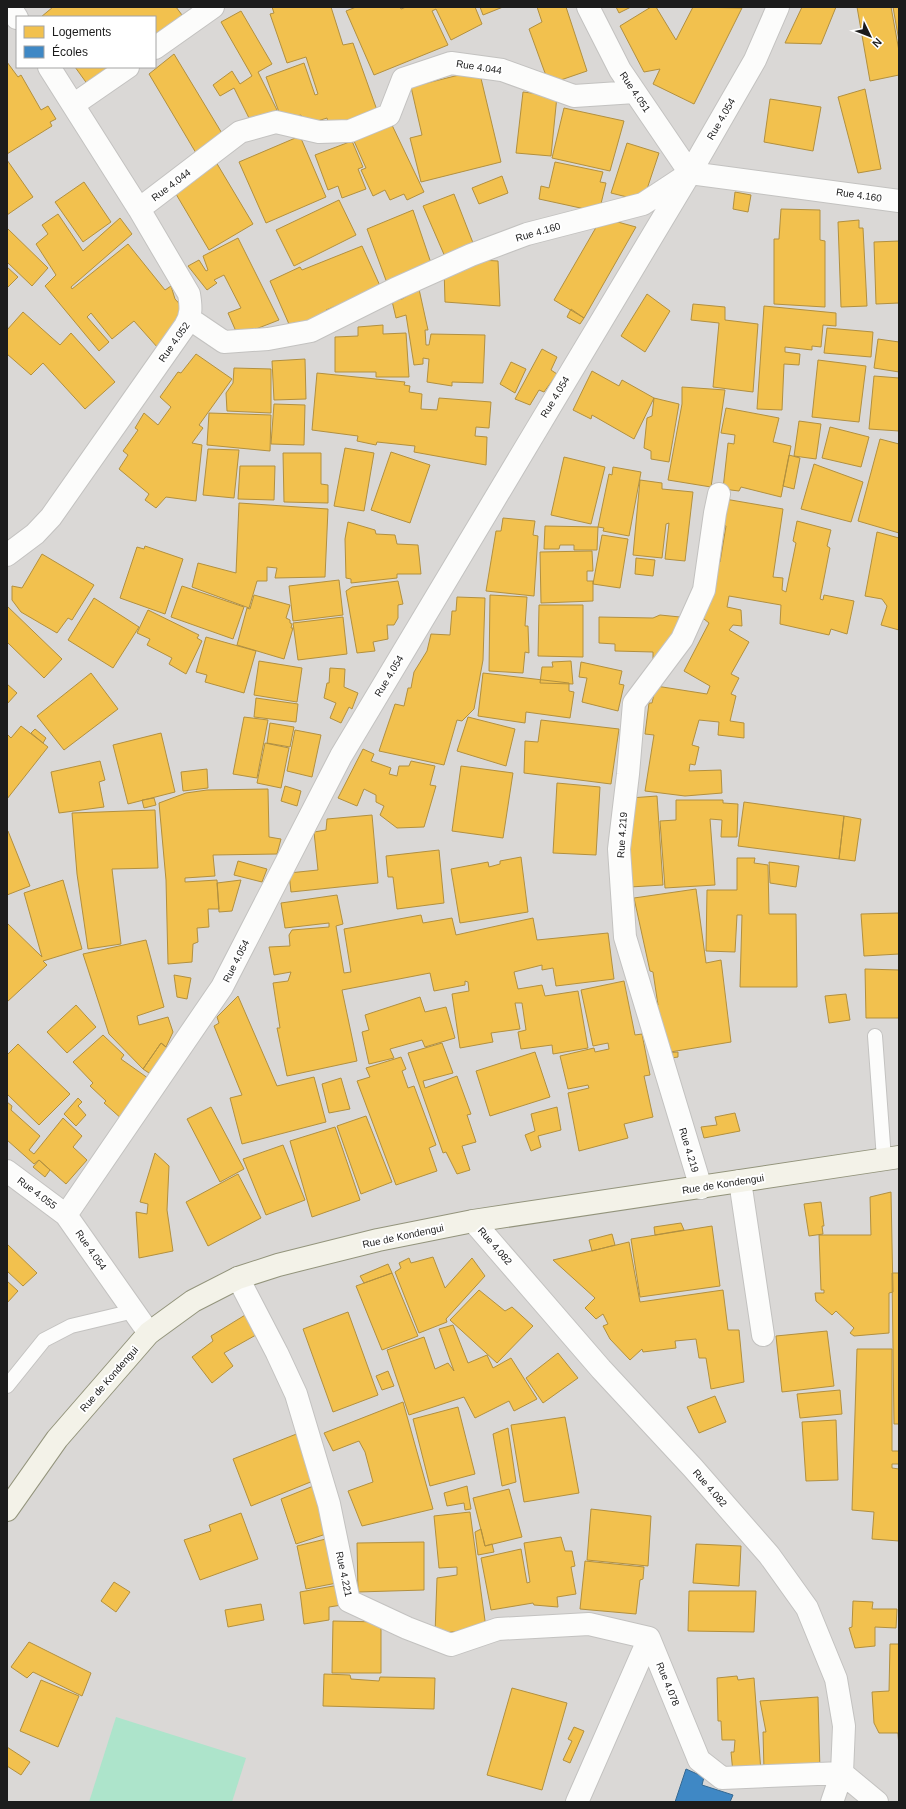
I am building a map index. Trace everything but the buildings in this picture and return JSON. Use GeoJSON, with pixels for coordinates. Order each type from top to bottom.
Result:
{"type":"FeatureCollection","features":[{"type":"Feature","properties":{"kind":"main road","name":"Rue de Kondengui"},"geometry":{"type":"LineString","coordinates":[[7,1510],[57,1439],[149,1333],[192,1300],[238,1278],[278,1265],[370,1242],[474,1221],[892,1158]]}},
{"type":"Feature","properties":{"kind":"street"},"geometry":{"type":"LineString","coordinates":[[10,7],[16,16]]}},
{"type":"Feature","properties":{"kind":"street"},"geometry":{"type":"LineString","coordinates":[[156,47],[213,7]]}},
{"type":"Feature","properties":{"kind":"street","name":"Rue 4.051"},"geometry":{"type":"LineString","coordinates":[[588,7],[620,70],[690,173]]}},
{"type":"Feature","properties":{"kind":"street","name":"Rue 4.054"},"geometry":{"type":"LineString","coordinates":[[149,1333],[66,1215],[222,987],[341,756],[690,173],[755,60],[778,7]]}},
{"type":"Feature","properties":{"kind":"street","name":"Rue 4.044"},"geometry":{"type":"LineString","coordinates":[[139,209],[240,132],[276,122],[319,132],[350,131],[389,115],[403,79],[451,63],[502,70],[574,96],[635,92]]}},
{"type":"Feature","properties":{"kind":"street","name":"Rue 4.052"},"geometry":{"type":"LineString","coordinates":[[7,555],[35,534],[51,517],[190,319],[191,307],[189,294],[139,209],[50,68]]}},
{"type":"Feature","properties":{"kind":"street"},"geometry":{"type":"LineString","coordinates":[[73,105],[127,68]]}},
{"type":"Feature","properties":{"kind":"street","name":"Rue 4.160"},"geometry":{"type":"LineString","coordinates":[[190,319],[224,342],[268,339],[311,331],[395,289],[472,254],[527,234],[643,204],[690,173],[899,201]]}},
{"type":"Feature","properties":{"kind":"street","name":"Rue 4.219"},"geometry":{"type":"LineString","coordinates":[[701,1188],[626,937],[619,848],[628,774],[634,703],[682,639],[704,590],[719,494]]}},
{"type":"Feature","properties":{"kind":"street","name":"Rue 4.055"},"geometry":{"type":"LineString","coordinates":[[7,1170],[66,1215]]}},
{"type":"Feature","properties":{"kind":"street"},"geometry":{"type":"LineString","coordinates":[[740,1181],[763,1335]]}},
{"type":"Feature","properties":{"kind":"street","name":"Rue 4.082"},"geometry":{"type":"LineString","coordinates":[[474,1221],[601,1369],[693,1468],[769,1555],[807,1608],[836,1679],[844,1726],[842,1773],[832,1802]]}},
{"type":"Feature","properties":{"kind":"street","name":"Rue 4.221"},"geometry":{"type":"LineString","coordinates":[[238,1278],[277,1353],[296,1394],[330,1504],[349,1601],[407,1628],[451,1644],[498,1628],[589,1624],[649,1638]]}},
{"type":"Feature","properties":{"kind":"street","name":"Rue 4.078"},"geometry":{"type":"LineString","coordinates":[[649,1638],[699,1760],[722,1778],[842,1773]]}},
{"type":"Feature","properties":{"kind":"street","name":"Rue 4.078"},"geometry":{"type":"LineString","coordinates":[[577,1802],[649,1638]]}},
{"type":"Feature","properties":{"kind":"street"},"geometry":{"type":"LineString","coordinates":[[842,1773],[877,1802]]}},
{"type":"Feature","properties":{"kind":"lane"},"geometry":{"type":"LineString","coordinates":[[875,1036],[892,1158]]}},
{"type":"Feature","properties":{"kind":"lane"},"geometry":{"type":"LineString","coordinates":[[7,1386],[44,1340],[71,1326],[134,1311]]}},
{"type":"Feature","properties":{"kind":"shaded area"},"geometry":{"type":"Polygon","coordinates":[[[7,7],[899,7],[899,1802],[7,1802],[7,7]]]}},
{"type":"Feature","properties":{"kind":"green space"},"geometry":{"type":"Polygon","coordinates":[[[116,1717],[246,1758],[232,1802],[89,1802],[116,1717]]]}}]}
